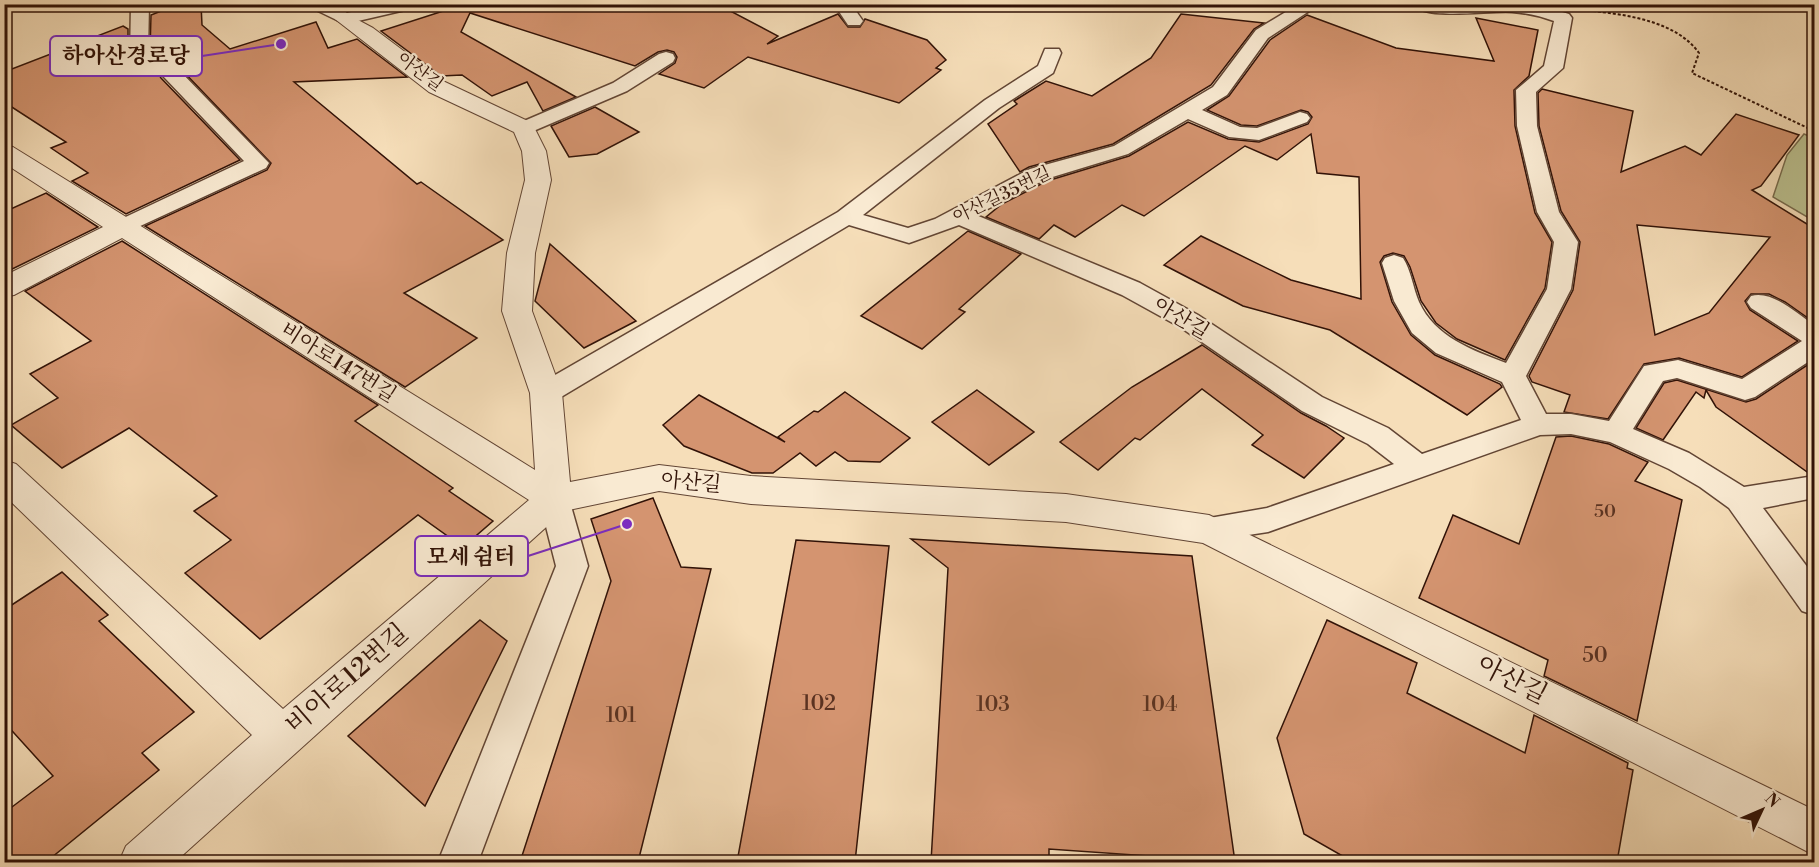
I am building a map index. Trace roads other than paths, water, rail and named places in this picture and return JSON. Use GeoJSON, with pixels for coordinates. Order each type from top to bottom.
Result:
{"type":"FeatureCollection","features":[{"type":"Feature","properties":{"kind":"street"},"geometry":{"type":"LineString","coordinates":[[4,7],[10,4]]}},
{"type":"Feature","properties":{"kind":"street","name":"아산길"},"geometry":{"type":"LineString","coordinates":[[335,12],[366,32],[437,87],[524,128]]}},
{"type":"Feature","properties":{"kind":"street"},"geometry":{"type":"LineString","coordinates":[[524,128],[534,151],[538,180],[521,253],[517,311],[546,393],[554,499]]}},
{"type":"Feature","properties":{"kind":"street","name":"비아로147번길"},"geometry":{"type":"LineString","coordinates":[[4,152],[554,499]]}},
{"type":"Feature","properties":{"kind":"street"},"geometry":{"type":"LineString","coordinates":[[4,288],[123,227]]}},
{"type":"Feature","properties":{"kind":"street"},"geometry":{"type":"LineString","coordinates":[[4,473],[282,736]]}},
{"type":"Feature","properties":{"kind":"street","name":"아산길"},"geometry":{"type":"LineString","coordinates":[[554,499],[659,478],[751,490],[1066,508],[1209,529],[1815,833]]}},
{"type":"Feature","properties":{"kind":"street","name":"비아로12번길"},"geometry":{"type":"LineString","coordinates":[[142,862],[282,736],[554,499]]}},
{"type":"Feature","properties":{"kind":"lane"},"geometry":{"type":"LineString","coordinates":[[123,227],[258,163],[170,72],[159,57],[139,60],[140,4]]}},
{"type":"Feature","properties":{"kind":"lane"},"geometry":{"type":"LineString","coordinates":[[335,12],[408,4]]}},
{"type":"Feature","properties":{"kind":"lane"},"geometry":{"type":"LineString","coordinates":[[842,4],[854,21]]}},
{"type":"Feature","properties":{"kind":"lane","name":"아산길35번길"},"geometry":{"type":"LineString","coordinates":[[846,217],[909,236],[958,216],[1038,174],[1121,150],[1220,91],[1262,34],[1312,4]]}},
{"type":"Feature","properties":{"kind":"lane"},"geometry":{"type":"LineString","coordinates":[[1420,4],[1431,8],[1515,5],[1563,18],[1553,69],[1526,90],[1527,126],[1548,212],[1566,242],[1560,289],[1512,376]]}},
{"type":"Feature","properties":{"kind":"lane"},"geometry":{"type":"LineString","coordinates":[[546,393],[846,217],[992,104],[1046,69],[1052,53]]}},
{"type":"Feature","properties":{"kind":"lane"},"geometry":{"type":"LineString","coordinates":[[524,128],[620,87],[666,58]]}},
{"type":"Feature","properties":{"kind":"lane"},"geometry":{"type":"LineString","coordinates":[[1187,111],[1236,133],[1259,134],[1300,118]]}},
{"type":"Feature","properties":{"kind":"lane","name":"아산길"},"geometry":{"type":"LineString","coordinates":[[958,216],[1131,289],[1190,321],[1312,404],[1378,436],[1420,468]]}},
{"type":"Feature","properties":{"kind":"lane"},"geometry":{"type":"LineString","coordinates":[[1394,263],[1411,312],[1429,334],[1475,362],[1512,376],[1538,425]]}},
{"type":"Feature","properties":{"kind":"lane"},"geometry":{"type":"LineString","coordinates":[[1760,302],[1815,337]]}},
{"type":"Feature","properties":{"kind":"lane"},"geometry":{"type":"LineString","coordinates":[[1616,433],[1654,373],[1678,369],[1745,390],[1815,346]]}},
{"type":"Feature","properties":{"kind":"lane","name":"아산길"},"geometry":{"type":"LineString","coordinates":[[1209,529],[1268,520],[1538,425],[1571,424],[1616,433],[1679,461],[1740,500],[1815,601]]}},
{"type":"Feature","properties":{"kind":"lane"},"geometry":{"type":"LineString","coordinates":[[1740,500],[1815,487]]}},
{"type":"Feature","properties":{"kind":"lane"},"geometry":{"type":"LineString","coordinates":[[458,862],[572,566],[554,499]]}},
{"type":"Feature","properties":{"kind":"place","name":"하아산경로당"},"geometry":{"type":"Point","coordinates":[281,44]}},
{"type":"Feature","properties":{"kind":"place","name":"모세 쉼터"},"geometry":{"type":"Point","coordinates":[627,524]}}]}
